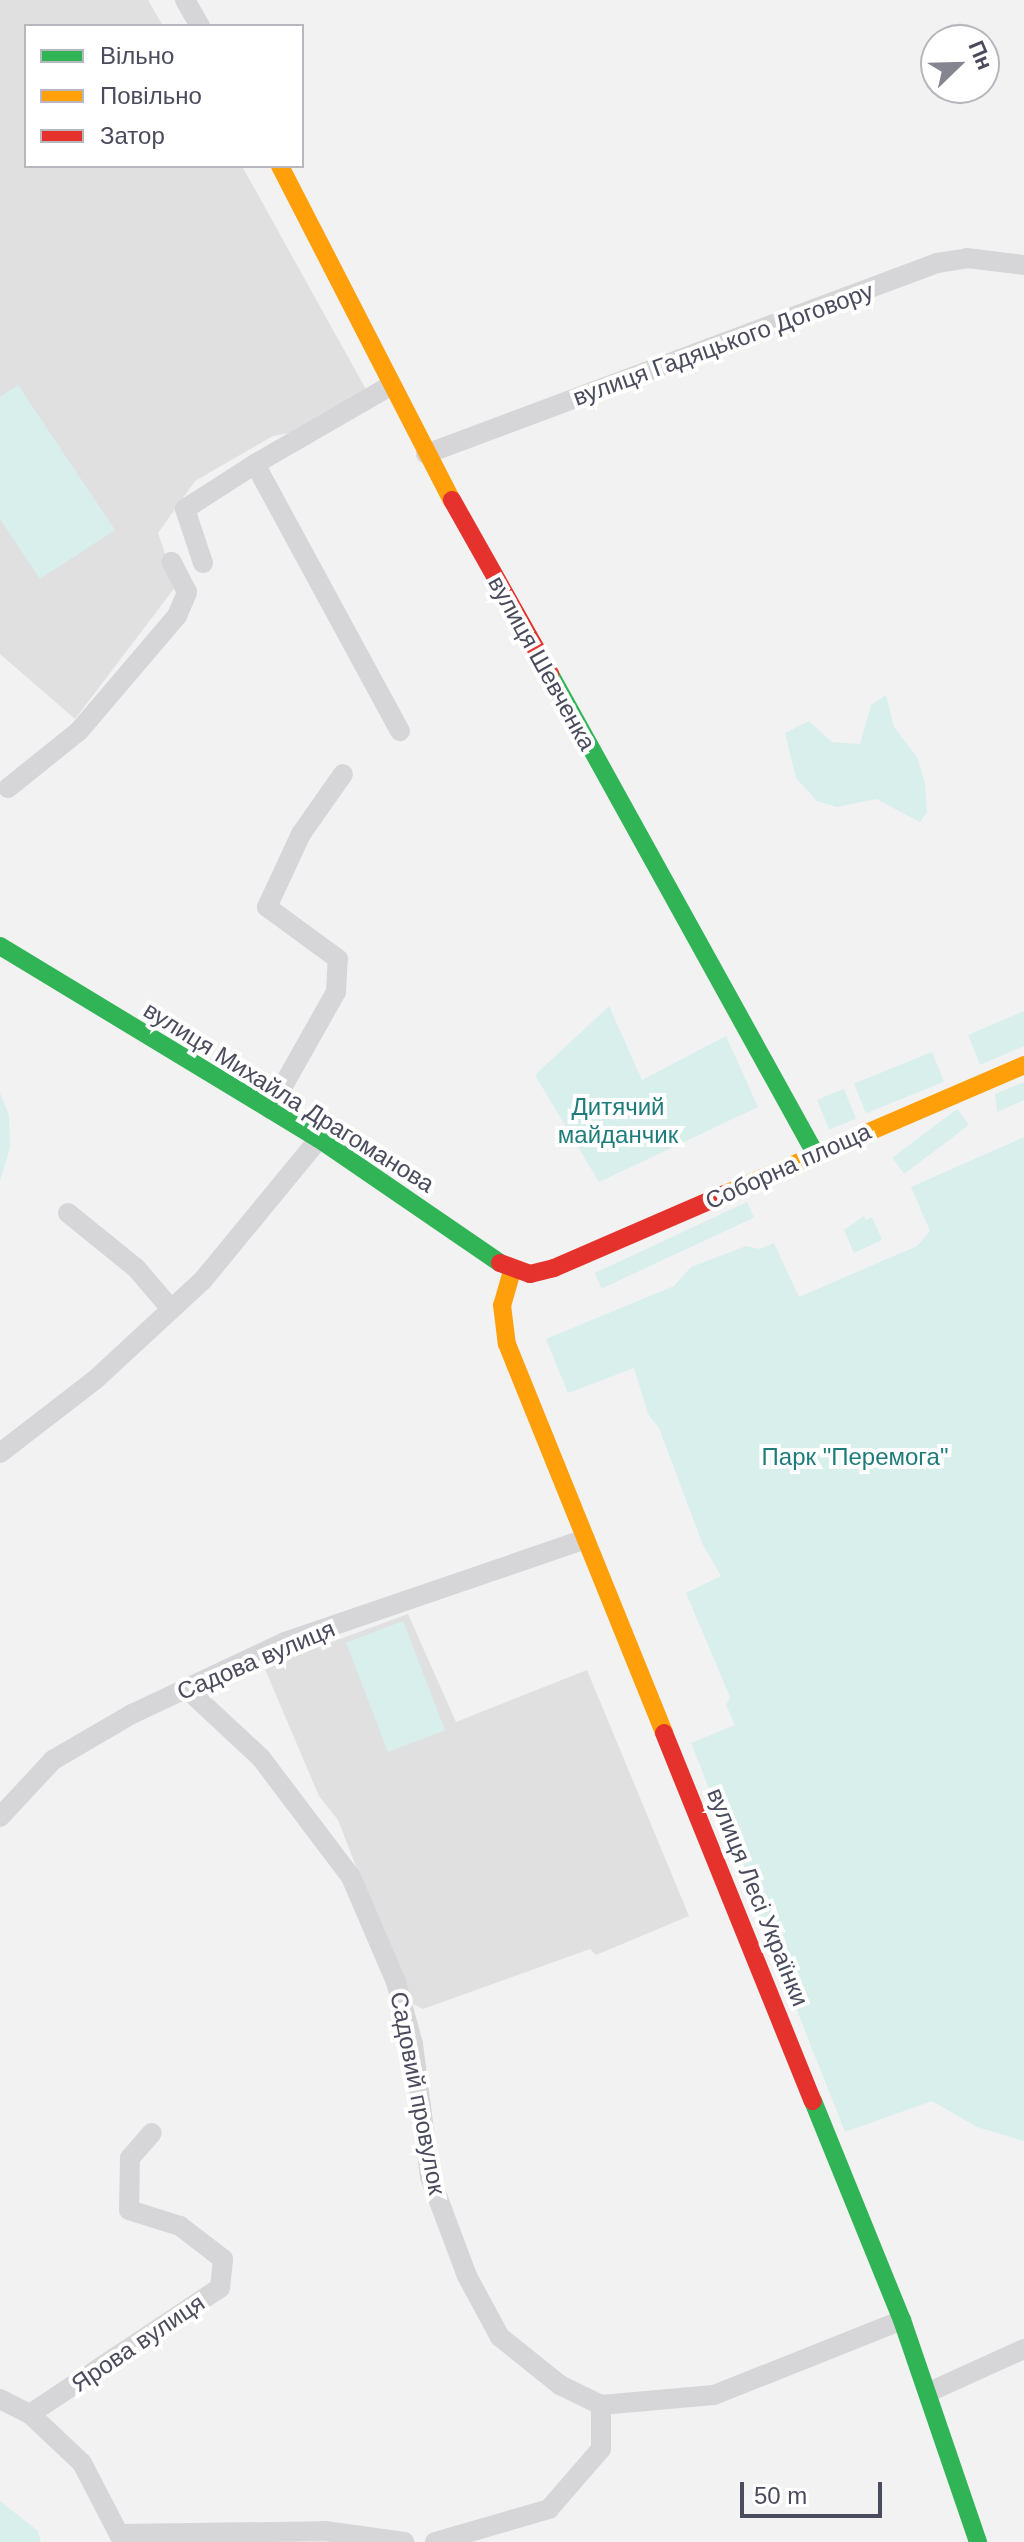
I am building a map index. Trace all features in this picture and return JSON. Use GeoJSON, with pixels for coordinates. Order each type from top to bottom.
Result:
{"type":"FeatureCollection","features":[{"type":"Feature","properties":{"kind":"street"},"geometry":{"type":"LineString","coordinates":[[185,0],[199,24]]}},
{"type":"Feature","properties":{"kind":"street","name":"вулиця Шевченка"},"geometry":{"type":"LineString","coordinates":[[281,168],[426,454],[793,1105],[815,1153]]}},
{"type":"Feature","properties":{"kind":"street","name":"вулиця Гадяцького Договору"},"geometry":{"type":"LineString","coordinates":[[426,454],[937,263],[967,258],[1024,265]]}},
{"type":"Feature","properties":{"kind":"street"},"geometry":{"type":"LineString","coordinates":[[203,563],[185,509],[255,464],[390,386]]}},
{"type":"Feature","properties":{"kind":"street"},"geometry":{"type":"LineString","coordinates":[[255,464],[400,731]]}},
{"type":"Feature","properties":{"kind":"street"},"geometry":{"type":"LineString","coordinates":[[3,790],[79,731],[177,616],[187,592],[172,562]]}},
{"type":"Feature","properties":{"kind":"street"},"geometry":{"type":"LineString","coordinates":[[270,1109],[336,992],[338,959],[267,907],[301,834],[343,774]]}},
{"type":"Feature","properties":{"kind":"street","name":"вулиця Михайла Драгоманова"},"geometry":{"type":"LineString","coordinates":[[0,946],[319,1139],[512,1271]]}},
{"type":"Feature","properties":{"kind":"street","name":"Соборна площа"},"geometry":{"type":"LineString","coordinates":[[512,1271],[554,1268],[1024,1065]]}},
{"type":"Feature","properties":{"kind":"street"},"geometry":{"type":"LineString","coordinates":[[0,1453],[96,1379],[203,1280],[319,1139]]}},
{"type":"Feature","properties":{"kind":"street"},"geometry":{"type":"LineString","coordinates":[[68,1213],[136,1268],[171,1309]]}},
{"type":"Feature","properties":{"kind":"street","name":"вулиця Лесі Українки"},"geometry":{"type":"LineString","coordinates":[[512,1271],[502,1305],[507,1344],[902,2320],[978,2542]]}},
{"type":"Feature","properties":{"kind":"street","name":"Садова вулиця"},"geometry":{"type":"LineString","coordinates":[[0,1817],[53,1760],[187,1689],[285,1642],[585,1539]]}},
{"type":"Feature","properties":{"kind":"street","name":"Садовий провулок"},"geometry":{"type":"LineString","coordinates":[[187,1689],[261,1758],[351,1877],[396,1982],[413,2044],[430,2177],[467,2276],[500,2337],[560,2385],[601,2405]]}},
{"type":"Feature","properties":{"kind":"street","name":"Ярова вулиця"},"geometry":{"type":"LineString","coordinates":[[30,2414],[220,2288],[223,2259],[180,2226],[129,2210],[130,2158],[152,2133]]}},
{"type":"Feature","properties":{"kind":"street"},"geometry":{"type":"LineString","coordinates":[[435,2542],[549,2509],[601,2449],[601,2405],[714,2395],[902,2320]]}},
{"type":"Feature","properties":{"kind":"street"},"geometry":{"type":"LineString","coordinates":[[929,2392],[1024,2349]]}},
{"type":"Feature","properties":{"kind":"street"},"geometry":{"type":"LineString","coordinates":[[0,2399],[30,2414],[82,2463],[122,2538],[325,2531],[404,2542]]}},
{"type":"Feature","properties":{"kind":"shaded area"},"geometry":{"type":"Polygon","coordinates":[[[0,0],[148,0],[162,24],[24,24],[24,168],[243,168],[368,393],[305,430],[273,436],[195,481],[158,533],[176,586],[75,719],[0,654],[0,0]]]}},
{"type":"Feature","properties":{"kind":"shaded area"},"geometry":{"type":"Polygon","coordinates":[[[408,1614],[456,1722],[587,1670],[689,1916],[596,1955],[590,1949],[423,2009],[408,2001],[338,1820],[319,1796],[264,1667],[408,1614]]]}},
{"type":"Feature","properties":{"kind":"green space"},"geometry":{"type":"Polygon","coordinates":[[[18,385],[115,530],[40,579],[0,519],[0,397],[18,385]]]}},
{"type":"Feature","properties":{"kind":"green space"},"geometry":{"type":"Polygon","coordinates":[[[886,695],[894,727],[917,757],[925,783],[927,812],[920,822],[876,799],[837,807],[817,801],[796,778],[785,733],[809,721],[832,742],[860,744],[871,705],[886,695]]]}},
{"type":"Feature","properties":{"kind":"green space","name":"Дитячий майданчик"},"geometry":{"type":"Polygon","coordinates":[[[609,1006],[642,1080],[726,1036],[758,1107],[599,1182],[535,1075],[609,1006]]]}},
{"type":"Feature","properties":{"kind":"green space"},"geometry":{"type":"Polygon","coordinates":[[[1024,1011],[1024,1046],[980,1065],[968,1035],[1024,1011]]]}},
{"type":"Feature","properties":{"kind":"green space"},"geometry":{"type":"Polygon","coordinates":[[[932,1052],[944,1082],[866,1113],[854,1083],[932,1052]]]}},
{"type":"Feature","properties":{"kind":"green space"},"geometry":{"type":"Polygon","coordinates":[[[1024,1082],[1024,1100],[997,1112],[995,1094],[1024,1082]]]}},
{"type":"Feature","properties":{"kind":"green space"},"geometry":{"type":"Polygon","coordinates":[[[844,1089],[856,1119],[829,1130],[817,1100],[844,1089]]]}},
{"type":"Feature","properties":{"kind":"green space"},"geometry":{"type":"Polygon","coordinates":[[[0,1093],[9,1115],[10,1148],[0,1181],[0,1093]]]}},
{"type":"Feature","properties":{"kind":"green space"},"geometry":{"type":"Polygon","coordinates":[[[957,1109],[969,1125],[904,1174],[892,1158],[957,1109]]]}},
{"type":"Feature","properties":{"kind":"green space","name":"Парк \"Перемога\""},"geometry":{"type":"Polygon","coordinates":[[[1024,1137],[1024,2141],[977,2127],[932,2101],[845,2132],[691,1743],[735,1725],[726,1705],[730,1697],[686,1593],[721,1576],[703,1545],[659,1428],[648,1414],[634,1368],[568,1393],[546,1339],[674,1286],[691,1267],[746,1246],[760,1249],[774,1243],[799,1297],[917,1246],[930,1231],[911,1187],[1024,1137]]]}},
{"type":"Feature","properties":{"kind":"green space"},"geometry":{"type":"Polygon","coordinates":[[[747,1202],[754,1217],[602,1288],[595,1273],[747,1202]]]}},
{"type":"Feature","properties":{"kind":"green space"},"geometry":{"type":"Polygon","coordinates":[[[864,1216],[866,1220],[872,1217],[882,1240],[854,1253],[844,1230],[864,1216]]]}},
{"type":"Feature","properties":{"kind":"green space"},"geometry":{"type":"Polygon","coordinates":[[[403,1621],[445,1730],[388,1752],[346,1643],[403,1621]]]}},
{"type":"Feature","properties":{"kind":"green space"},"geometry":{"type":"Polygon","coordinates":[[[0,2501],[38,2531],[41,2542],[0,2542],[0,2501]]]}},
{"type":"Feature","properties":{"kind":"traffic: fast"},"geometry":{"type":"LineString","coordinates":[[550,674],[815,1153]]}},
{"type":"Feature","properties":{"kind":"traffic: fast"},"geometry":{"type":"LineString","coordinates":[[0,946],[319,1139],[500,1263]]}},
{"type":"Feature","properties":{"kind":"traffic: fast"},"geometry":{"type":"LineString","coordinates":[[813,2101],[902,2320],[978,2542]]}},
{"type":"Feature","properties":{"kind":"traffic: slow"},"geometry":{"type":"LineString","coordinates":[[281,168],[452,500]]}},
{"type":"Feature","properties":{"kind":"traffic: slow"},"geometry":{"type":"LineString","coordinates":[[725,1194],[1024,1065]]}},
{"type":"Feature","properties":{"kind":"traffic: slow"},"geometry":{"type":"LineString","coordinates":[[512,1271],[502,1305],[507,1344],[664,1733]]}},
{"type":"Feature","properties":{"kind":"traffic: jam"},"geometry":{"type":"LineString","coordinates":[[452,500],[550,674]]}},
{"type":"Feature","properties":{"kind":"traffic: jam"},"geometry":{"type":"LineString","coordinates":[[500,1263],[530,1274],[554,1268],[725,1194]]}},
{"type":"Feature","properties":{"kind":"traffic: jam"},"geometry":{"type":"LineString","coordinates":[[664,1733],[813,2101]]}}]}
